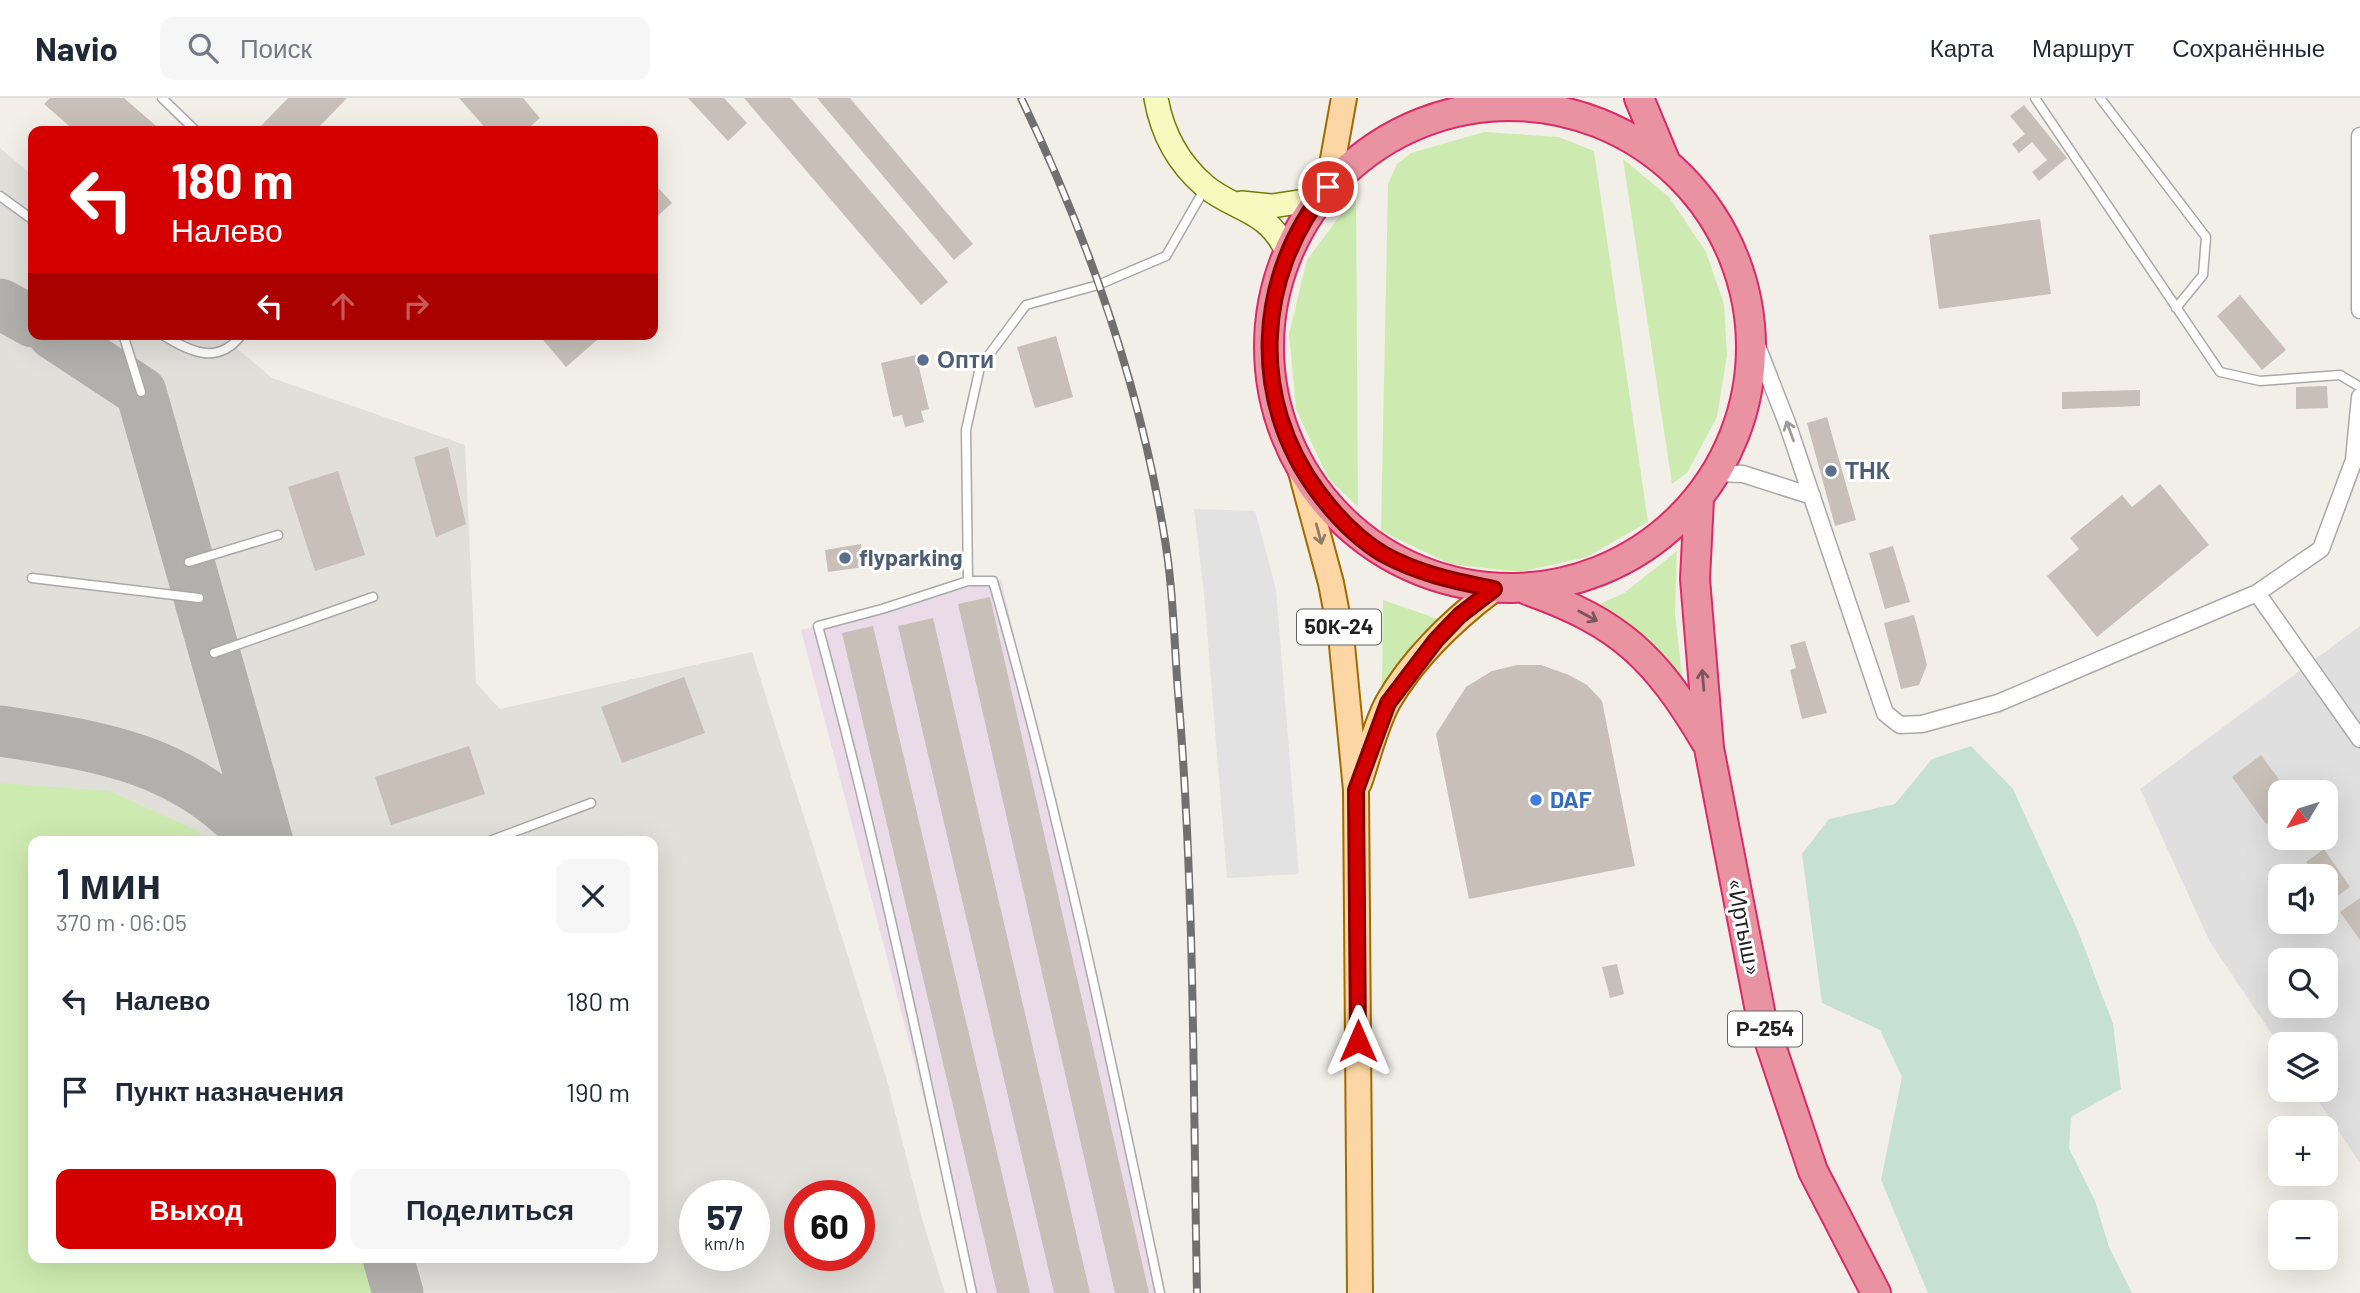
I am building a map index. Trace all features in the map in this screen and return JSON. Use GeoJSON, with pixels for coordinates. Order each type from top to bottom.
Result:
{"type":"FeatureCollection","features":[{"type":"Feature","properties":{"kind":"highway"},"geometry":{"type":"LineString","coordinates":[[1639,98],[1666,163]]}},
{"type":"Feature","properties":{"kind":"highway"},"geometry":{"type":"LineString","coordinates":[[1300,468],[1336,516],[1382,553],[1436,578],[1494,589],[1525,589],[1575,581],[1622,562],[1664,535],[1699,499],[1717,473],[1738,429],[1750,382],[1752,333],[1739,269],[1710,211],[1666,163],[1603,124],[1515,101],[1474,101],[1404,129],[1363,154],[1323,193]]}},
{"type":"Feature","properties":{"kind":"highway","name":"50К-24"},"geometry":{"type":"LineString","coordinates":[[1300,468],[1278,416],[1268,362],[1271,306],[1287,252],[1323,193]]}},
{"type":"Feature","properties":{"kind":"highway"},"geometry":{"type":"LineString","coordinates":[[1699,499],[1695,579],[1709,748]]}},
{"type":"Feature","properties":{"kind":"highway"},"geometry":{"type":"LineString","coordinates":[[1525,589],[1562,602],[1614,631],[1651,660],[1680,698],[1709,748]]}},
{"type":"Feature","properties":{"kind":"highway","name":"«Иртыш»"},"geometry":{"type":"LineString","coordinates":[[1709,748],[1761,1016],[1813,1171],[1876,1293]]}},
{"type":"Feature","properties":{"kind":"main road","name":"50К-24"},"geometry":{"type":"LineString","coordinates":[[1323,193],[1344,98]]}},
{"type":"Feature","properties":{"kind":"main road","name":"50К-24"},"geometry":{"type":"LineString","coordinates":[[1300,468],[1331,583],[1341,635],[1356,790],[1360,1293]]}},
{"type":"Feature","properties":{"kind":"main road","name":"50К-24"},"geometry":{"type":"LineString","coordinates":[[1356,790],[1388,703],[1436,640],[1460,615],[1494,589]]}},
{"type":"Feature","properties":{"kind":"street"},"geometry":{"type":"LineString","coordinates":[[1156,98],[1161,127],[1180,159],[1206,187],[1236,202],[1265,222],[1287,252]]}},
{"type":"Feature","properties":{"kind":"street"},"geometry":{"type":"LineString","coordinates":[[2360,136],[2360,310]]}},
{"type":"Feature","properties":{"kind":"street"},"geometry":{"type":"LineString","coordinates":[[1236,202],[1272,206],[1323,193]]}},
{"type":"Feature","properties":{"kind":"street"},"geometry":{"type":"LineString","coordinates":[[1752,333],[1812,496],[1885,713],[1900,725],[1922,724],[1998,703],[2257,593],[2321,549],[2354,460],[2360,397]]}},
{"type":"Feature","properties":{"kind":"street"},"geometry":{"type":"LineString","coordinates":[[1717,473],[1743,474],[1812,496]]}},
{"type":"Feature","properties":{"kind":"street"},"geometry":{"type":"LineString","coordinates":[[2257,593],[2360,739]]}},
{"type":"Feature","properties":{"kind":"lane"},"geometry":{"type":"LineString","coordinates":[[162,98],[191,126]]}},
{"type":"Feature","properties":{"kind":"lane"},"geometry":{"type":"LineString","coordinates":[[2035,98],[2220,372],[2260,381],[2340,375],[2360,387]]}},
{"type":"Feature","properties":{"kind":"lane"},"geometry":{"type":"LineString","coordinates":[[2100,98],[2206,237],[2203,275],[2176,308]]}},
{"type":"Feature","properties":{"kind":"lane"},"geometry":{"type":"LineString","coordinates":[[968,581],[966,430],[979,367],[1026,305],[1098,285],[1166,256],[1190,210],[1206,187]]}},
{"type":"Feature","properties":{"kind":"lane"},"geometry":{"type":"LineString","coordinates":[[0,196],[28,216]]}},
{"type":"Feature","properties":{"kind":"lane"},"geometry":{"type":"LineString","coordinates":[[125,340],[141,392]]}},
{"type":"Feature","properties":{"kind":"lane"},"geometry":{"type":"LineString","coordinates":[[170,340],[185,349],[216,355],[227,350],[236,340]]}},
{"type":"Feature","properties":{"kind":"lane"},"geometry":{"type":"LineString","coordinates":[[189,562],[278,535]]}},
{"type":"Feature","properties":{"kind":"lane"},"geometry":{"type":"LineString","coordinates":[[32,579],[199,598]]}},
{"type":"Feature","properties":{"kind":"lane"},"geometry":{"type":"LineString","coordinates":[[972,1293],[917,1039],[840,706],[818,626],[882,609],[968,581],[993,581],[1037,735],[1092,969],[1160,1293]]}},
{"type":"Feature","properties":{"kind":"lane"},"geometry":{"type":"LineString","coordinates":[[214,653],[373,597]]}},
{"type":"Feature","properties":{"kind":"lane"},"geometry":{"type":"LineString","coordinates":[[503,836],[592,803]]}},
{"type":"Feature","properties":{"kind":"shaded area"},"geometry":{"type":"Polygon","coordinates":[[[0,148],[28,172],[28,340],[227,340],[272,378],[465,445],[476,683],[500,709],[752,652],[886,1077],[923,1222],[945,1293],[0,1293],[0,148]]]}},
{"type":"Feature","properties":{"kind":"shaded area"},"geometry":{"type":"Polygon","coordinates":[[[1194,509],[1255,511],[1276,589],[1299,874],[1227,878],[1204,593],[1194,509]]]}},
{"type":"Feature","properties":{"kind":"shaded area"},"geometry":{"type":"Polygon","coordinates":[[[1001,579],[1092,969],[1158,1293],[975,1293],[801,630],[1001,579]]]}},
{"type":"Feature","properties":{"kind":"shaded area"},"geometry":{"type":"Polygon","coordinates":[[[2360,626],[2360,1163],[2338,1130],[2338,1116],[2328,1116],[2319,1102],[2338,1102],[2338,1032],[2271,1032],[2210,942],[2140,789],[2360,626]]]}},
{"type":"Feature","properties":{"kind":"green space"},"geometry":{"type":"Polygon","coordinates":[[[1484,132],[1559,137],[1594,151],[1648,522],[1587,557],[1519,572],[1450,564],[1381,531],[1388,184],[1397,164],[1411,153],[1484,132]]]}},
{"type":"Feature","properties":{"kind":"green space"},"geometry":{"type":"Polygon","coordinates":[[[1623,159],[1669,197],[1706,252],[1724,304],[1727,355],[1717,417],[1687,473],[1672,484],[1623,159]]]}},
{"type":"Feature","properties":{"kind":"green space"},"geometry":{"type":"Polygon","coordinates":[[[1356,194],[1358,507],[1328,478],[1296,409],[1289,334],[1307,260],[1356,194]]]}},
{"type":"Feature","properties":{"kind":"green space"},"geometry":{"type":"Polygon","coordinates":[[[1677,551],[1675,613],[1683,686],[1593,607],[1624,593],[1677,551]]]}},
{"type":"Feature","properties":{"kind":"green space"},"geometry":{"type":"Polygon","coordinates":[[[1383,600],[1441,620],[1419,636],[1382,687],[1383,600]]]}},
{"type":"Feature","properties":{"kind":"green space"},"geometry":{"type":"Polygon","coordinates":[[[1971,746],[2013,789],[2078,931],[2113,1024],[2121,1089],[2071,1117],[2069,1148],[2095,1201],[2109,1247],[2132,1293],[1928,1293],[1881,1180],[1902,1077],[1880,1030],[1822,1003],[1802,854],[1829,819],[1895,804],[1932,759],[1971,746]]]}},
{"type":"Feature","properties":{"kind":"green space"},"geometry":{"type":"Polygon","coordinates":[[[0,783],[109,791],[198,831],[202,836],[28,836],[28,1263],[370,1263],[379,1293],[0,1293],[0,783]]]}},
{"type":"Feature","properties":{"kind":"building"},"geometry":{"type":"Polygon","coordinates":[[[50,98],[124,98],[156,126],[69,126],[44,104],[50,98]]]}},
{"type":"Feature","properties":{"kind":"building"},"geometry":{"type":"Polygon","coordinates":[[[288,98],[347,98],[320,126],[261,126],[288,98]]]}},
{"type":"Feature","properties":{"kind":"building"},"geometry":{"type":"Polygon","coordinates":[[[459,98],[523,98],[540,118],[531,126],[484,126],[459,98]]]}},
{"type":"Feature","properties":{"kind":"building"},"geometry":{"type":"Polygon","coordinates":[[[688,98],[724,98],[747,123],[728,141],[688,98]]]}},
{"type":"Feature","properties":{"kind":"building"},"geometry":{"type":"Polygon","coordinates":[[[744,98],[791,98],[948,282],[921,305],[744,98]]]}},
{"type":"Feature","properties":{"kind":"building"},"geometry":{"type":"Polygon","coordinates":[[[817,98],[850,98],[973,244],[954,260],[817,98]]]}},
{"type":"Feature","properties":{"kind":"building"},"geometry":{"type":"Polygon","coordinates":[[[2024,105],[2067,158],[2039,181],[2032,172],[2047,160],[2032,142],[2019,153],[2012,144],[2025,134],[2010,116],[2024,105]]]}},
{"type":"Feature","properties":{"kind":"building"},"geometry":{"type":"Polygon","coordinates":[[[658,188],[672,203],[658,216],[658,188]]]}},
{"type":"Feature","properties":{"kind":"building"},"geometry":{"type":"Polygon","coordinates":[[[2040,219],[2051,294],[1939,309],[1929,235],[2040,219]]]}},
{"type":"Feature","properties":{"kind":"building"},"geometry":{"type":"Polygon","coordinates":[[[2240,295],[2286,350],[2262,370],[2217,316],[2240,295]]]}},
{"type":"Feature","properties":{"kind":"building"},"geometry":{"type":"Polygon","coordinates":[[[1056,336],[1073,397],[1035,408],[1017,347],[1056,336]]]}},
{"type":"Feature","properties":{"kind":"building"},"geometry":{"type":"Polygon","coordinates":[[[543,340],[597,340],[566,367],[543,340]]]}},
{"type":"Feature","properties":{"kind":"building"},"geometry":{"type":"Polygon","coordinates":[[[916,355],[929,409],[921,411],[924,422],[905,427],[902,415],[893,417],[881,363],[916,355]]]}},
{"type":"Feature","properties":{"kind":"building"},"geometry":{"type":"Polygon","coordinates":[[[2327,386],[2328,408],[2296,409],[2296,387],[2327,386]]]}},
{"type":"Feature","properties":{"kind":"building"},"geometry":{"type":"Polygon","coordinates":[[[2140,390],[2140,406],[2062,409],[2062,392],[2140,390]]]}},
{"type":"Feature","properties":{"kind":"building","name":"ТНК"},"geometry":{"type":"Polygon","coordinates":[[[1827,417],[1856,520],[1835,526],[1807,423],[1827,417]]]}},
{"type":"Feature","properties":{"kind":"building"},"geometry":{"type":"Polygon","coordinates":[[[448,447],[466,524],[436,537],[414,457],[448,447]]]}},
{"type":"Feature","properties":{"kind":"building"},"geometry":{"type":"Polygon","coordinates":[[[338,471],[365,555],[315,571],[288,487],[338,471]]]}},
{"type":"Feature","properties":{"kind":"building"},"geometry":{"type":"Polygon","coordinates":[[[2160,484],[2209,545],[2097,637],[2047,576],[2079,549],[2070,538],[2122,495],[2132,507],[2160,484]]]}},
{"type":"Feature","properties":{"kind":"building"},"geometry":{"type":"Polygon","coordinates":[[[861,544],[864,567],[828,572],[825,550],[861,544]]]}},
{"type":"Feature","properties":{"kind":"building"},"geometry":{"type":"Polygon","coordinates":[[[1893,546],[1910,602],[1885,609],[1869,553],[1893,546]]]}},
{"type":"Feature","properties":{"kind":"building"},"geometry":{"type":"Polygon","coordinates":[[[990,597],[1149,1293],[1115,1293],[958,604],[990,597]]]}},
{"type":"Feature","properties":{"kind":"building"},"geometry":{"type":"Polygon","coordinates":[[[1914,615],[1927,665],[1919,685],[1901,689],[1884,623],[1914,615]]]}},
{"type":"Feature","properties":{"kind":"building"},"geometry":{"type":"Polygon","coordinates":[[[933,618],[1090,1293],[1054,1293],[898,626],[933,618]]]}},
{"type":"Feature","properties":{"kind":"building"},"geometry":{"type":"Polygon","coordinates":[[[873,626],[1030,1293],[997,1293],[842,633],[873,626]]]}},
{"type":"Feature","properties":{"kind":"building"},"geometry":{"type":"Polygon","coordinates":[[[1805,641],[1827,713],[1802,719],[1790,670],[1796,668],[1790,645],[1805,641]]]}},
{"type":"Feature","properties":{"kind":"building","name":"DAF"},"geometry":{"type":"Polygon","coordinates":[[[1517,665],[1541,665],[1569,675],[1587,685],[1602,701],[1635,866],[1469,899],[1436,734],[1466,687],[1492,671],[1517,665]]]}},
{"type":"Feature","properties":{"kind":"building"},"geometry":{"type":"Polygon","coordinates":[[[684,677],[705,733],[622,763],[601,707],[684,677]]]}},
{"type":"Feature","properties":{"kind":"building"},"geometry":{"type":"Polygon","coordinates":[[[469,746],[485,794],[391,825],[375,777],[469,746]]]}},
{"type":"Feature","properties":{"kind":"building"},"geometry":{"type":"Polygon","coordinates":[[[2261,755],[2279,780],[2268,780],[2266,824],[2232,777],[2261,755]]]}},
{"type":"Feature","properties":{"kind":"building"},"geometry":{"type":"Polygon","coordinates":[[[2325,850],[2334,864],[2307,864],[2306,862],[2325,850]]]}},
{"type":"Feature","properties":{"kind":"building"},"geometry":{"type":"Polygon","coordinates":[[[2338,869],[2350,887],[2338,896],[2338,869]]]}},
{"type":"Feature","properties":{"kind":"building"},"geometry":{"type":"Polygon","coordinates":[[[2360,898],[2360,940],[2340,912],[2360,898]]]}},
{"type":"Feature","properties":{"kind":"building"},"geometry":{"type":"Polygon","coordinates":[[[1617,964],[1624,994],[1610,998],[1602,967],[1617,964]]]}},
{"type":"Feature","properties":{"kind":"taxiway"},"geometry":{"type":"LineString","coordinates":[[0,304],[28,319]]}},
{"type":"Feature","properties":{"kind":"taxiway"},"geometry":{"type":"LineString","coordinates":[[62,340],[141,392],[266,836]]}},
{"type":"Feature","properties":{"kind":"taxiway"},"geometry":{"type":"LineString","coordinates":[[0,731],[108,751],[173,774],[203,792],[231,814],[252,836]]}},
{"type":"Feature","properties":{"kind":"taxiway"},"geometry":{"type":"LineString","coordinates":[[389,1263],[398,1293]]}},
{"type":"Feature","properties":{"kind":"railway"},"geometry":{"type":"LineString","coordinates":[[1021,98],[1068,203],[1108,311],[1140,422],[1167,553],[1188,842],[1197,1293]]}},
{"type":"Feature","properties":{"kind":"place","name":"Опти"},"geometry":{"type":"Point","coordinates":[923,360]}},
{"type":"Feature","properties":{"kind":"place","name":"ТНК"},"geometry":{"type":"Point","coordinates":[1831,471]}},
{"type":"Feature","properties":{"kind":"place","name":"flyparking"},"geometry":{"type":"Point","coordinates":[845,558]}},
{"type":"Feature","properties":{"kind":"place","name":"DAF"},"geometry":{"type":"Point","coordinates":[1536,800]}},
{"type":"Feature","properties":{"kind":"route"},"geometry":{"type":"LineString","coordinates":[[1328,187],[1301,225],[1287,252],[1271,306],[1268,362],[1278,416],[1300,468],[1336,516],[1367,541],[1382,553],[1436,578],[1494,589],[1460,615],[1412,668],[1388,703],[1356,790],[1358,1041]]}}]}
